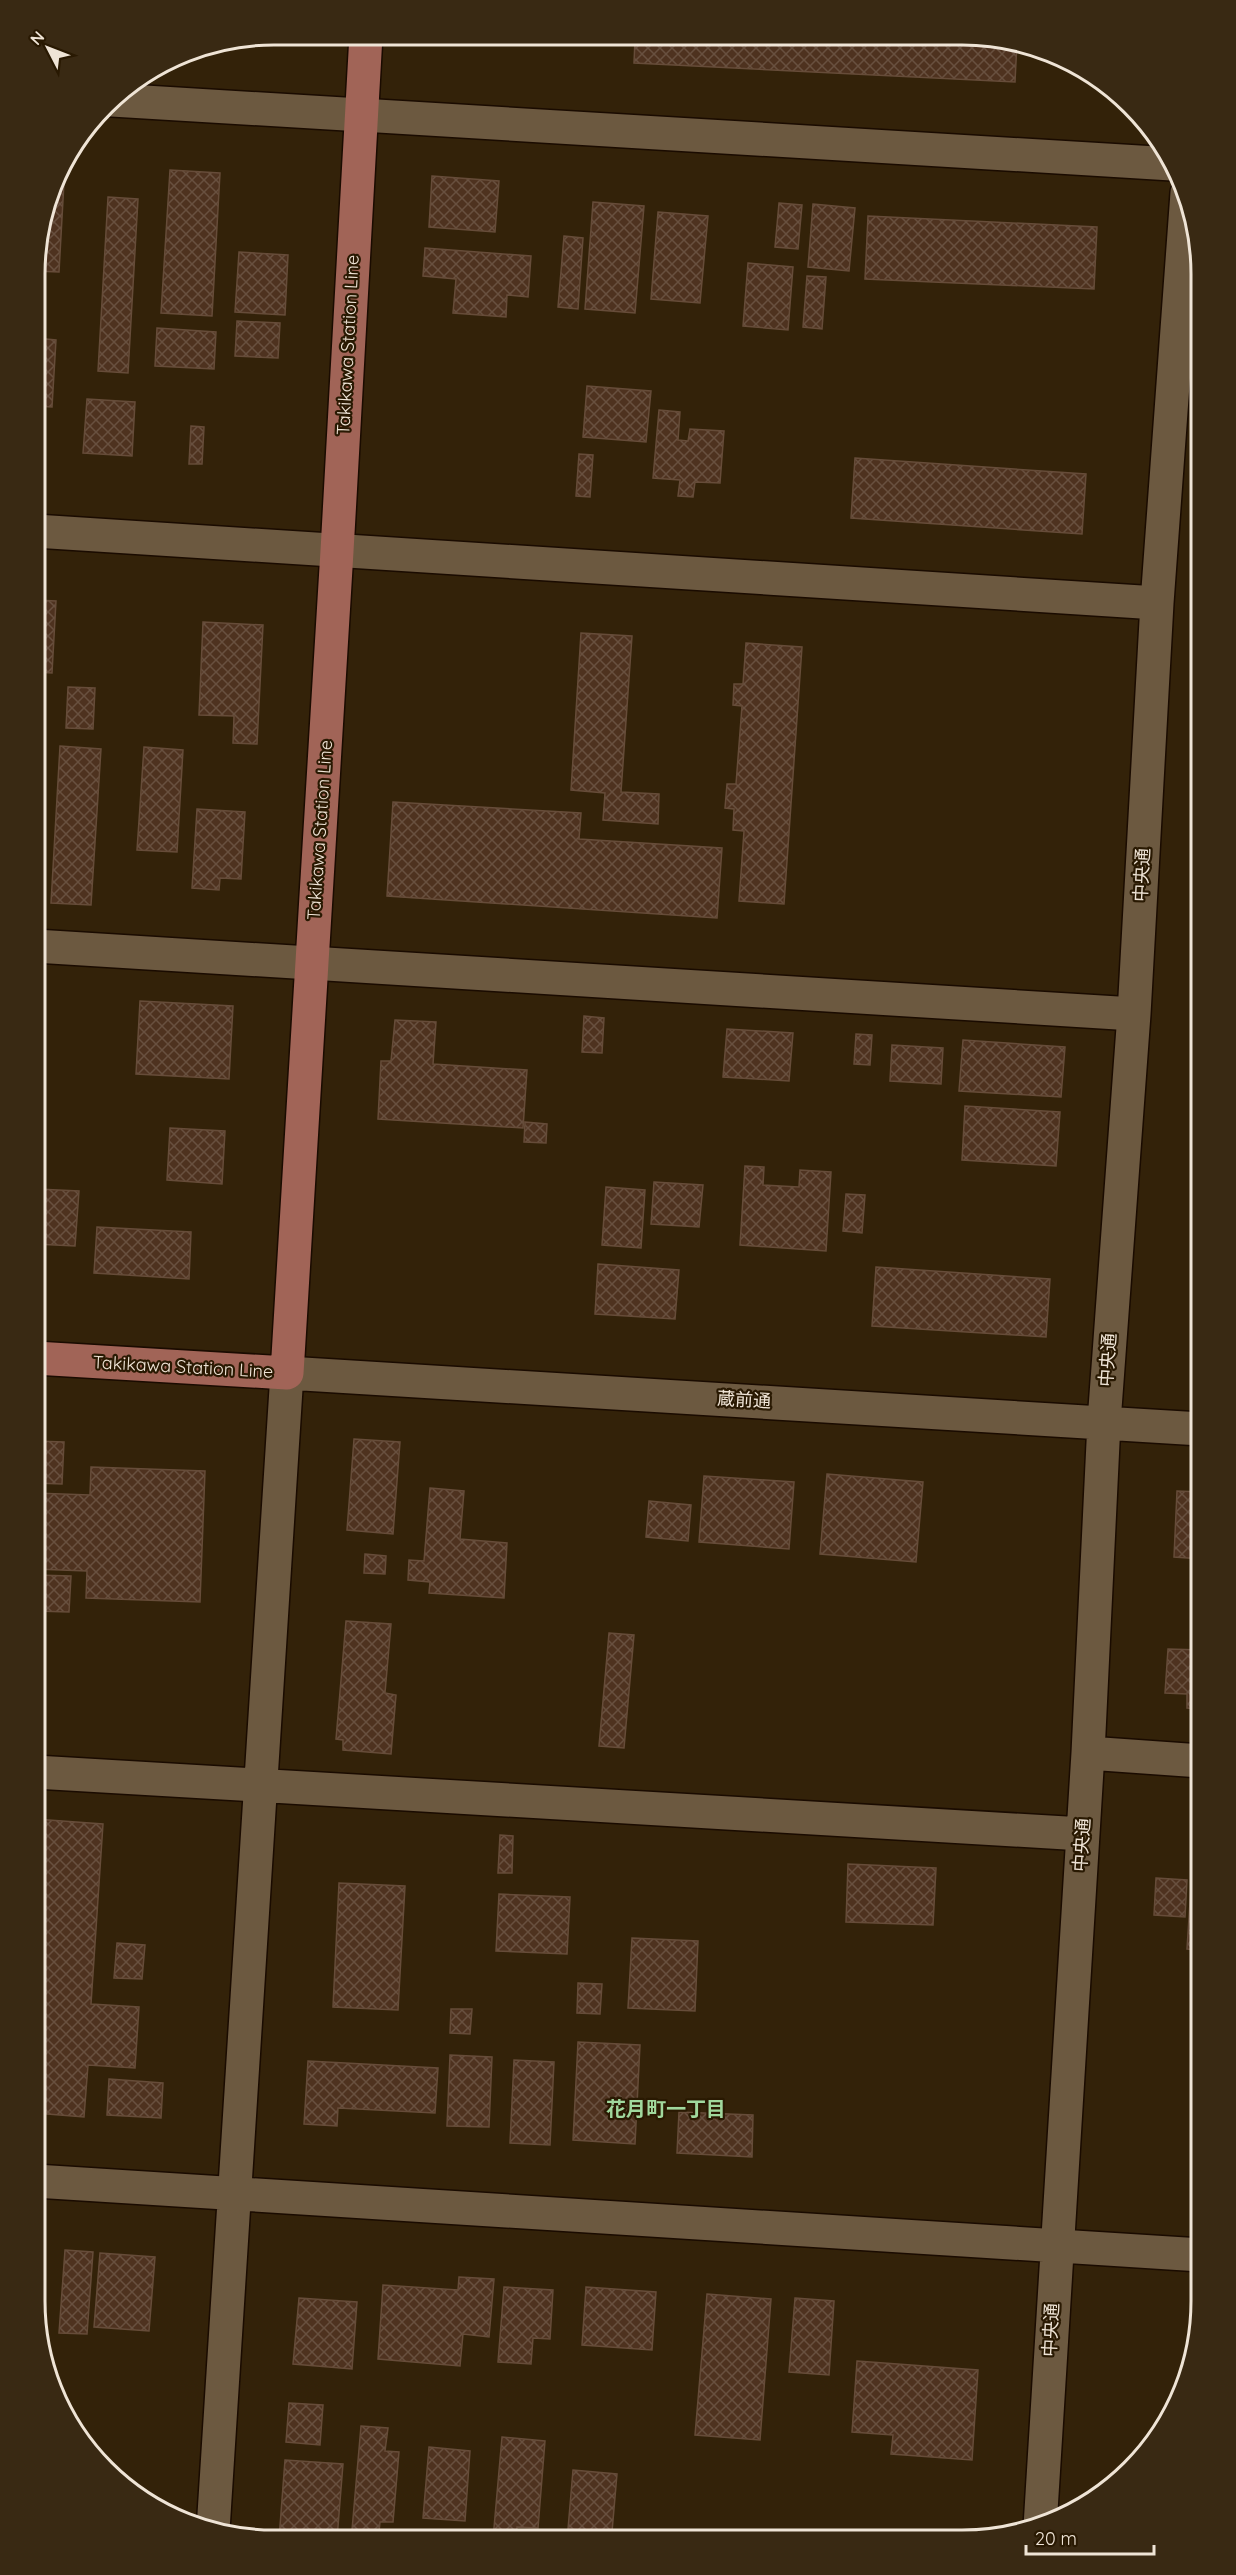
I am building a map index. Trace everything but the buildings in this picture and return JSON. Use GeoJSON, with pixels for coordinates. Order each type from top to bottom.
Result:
{"type":"FeatureCollection","features":[{"type":"Feature","properties":{"kind":"main road","name":"Takikawa Station Line"},"geometry":{"type":"LineString","coordinates":[[45,1359],[286,1373],[337,551],[365,45]]}},
{"type":"Feature","properties":{"kind":"street"},"geometry":{"type":"LineString","coordinates":[[124,101],[1162,163]]}},
{"type":"Feature","properties":{"kind":"street","name":"中央通"},"geometry":{"type":"LineString","coordinates":[[1041,2516],[1088,1753],[1104,1422],[1134,1014],[1157,603],[1185,222]]}},
{"type":"Feature","properties":{"kind":"street"},"geometry":{"type":"LineString","coordinates":[[45,532],[1157,603]]}},
{"type":"Feature","properties":{"kind":"street"},"geometry":{"type":"LineString","coordinates":[[45,947],[1134,1014]]}},
{"type":"Feature","properties":{"kind":"street"},"geometry":{"type":"LineString","coordinates":[[214,2522],[286,1373]]}},
{"type":"Feature","properties":{"kind":"street","name":"蔵前通"},"geometry":{"type":"LineString","coordinates":[[286,1373],[1191,1427]]}},
{"type":"Feature","properties":{"kind":"street"},"geometry":{"type":"LineString","coordinates":[[1088,1753],[1191,1760]]}},
{"type":"Feature","properties":{"kind":"street"},"geometry":{"type":"LineString","coordinates":[[45,1773],[1083,1834]]}},
{"type":"Feature","properties":{"kind":"street"},"geometry":{"type":"LineString","coordinates":[[45,2182],[234,2192],[1056,2247],[1191,2254]]}},
{"type":"Feature","properties":{"kind":"district","name":"花月町一丁目"},"geometry":{"type":"Point","coordinates":[666,2109]}}]}
